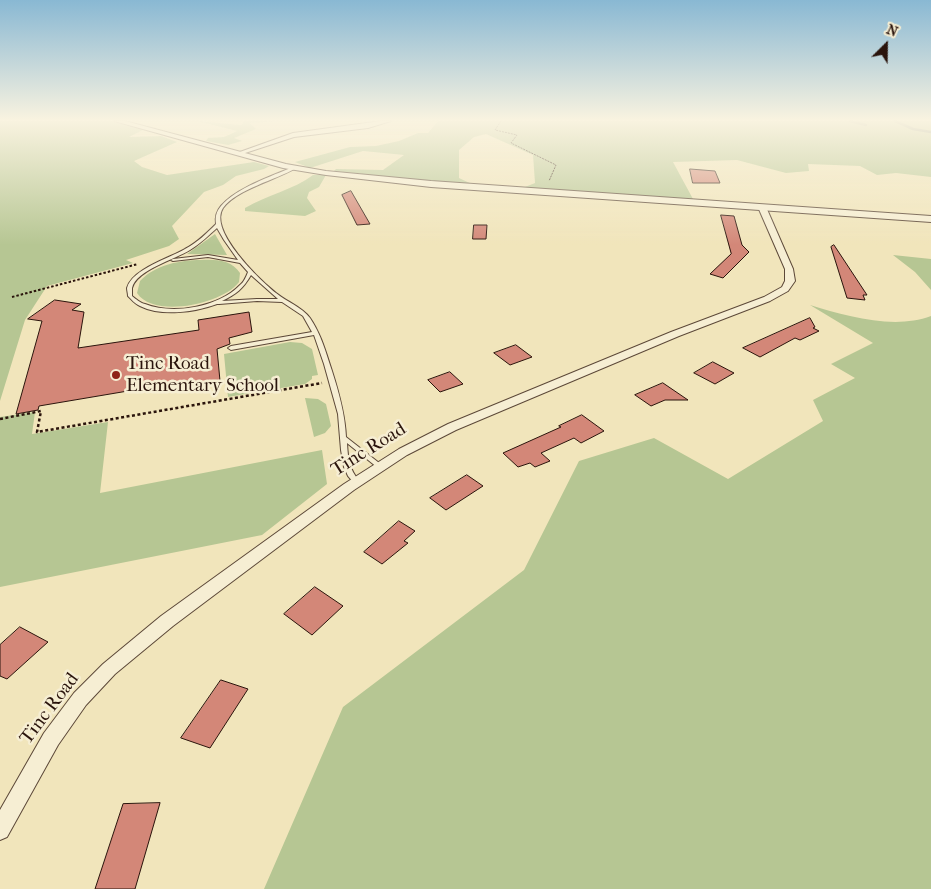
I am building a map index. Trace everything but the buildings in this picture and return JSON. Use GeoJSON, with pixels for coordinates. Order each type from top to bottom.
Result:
{"type":"FeatureCollection","features":[{"type":"Feature","properties":{"kind":"street"},"geometry":{"type":"LineString","coordinates":[[273,162],[294,168],[404,182],[931,219]]}},
{"type":"Feature","properties":{"kind":"street","name":"Tinc Road"},"geometry":{"type":"LineString","coordinates":[[0,830],[51,739],[80,699],[109,669],[167,621],[356,481],[428,438],[490,410],[779,293],[788,285],[790,274],[783,253],[762,207]]}},
{"type":"Feature","properties":{"kind":"lane"},"geometry":{"type":"LineString","coordinates":[[294,168],[255,185],[230,200],[220,211],[218,225],[240,262],[250,273],[307,318],[315,333],[331,381],[345,439],[344,456],[348,474],[356,481]]}},
{"type":"Feature","properties":{"kind":"lane"},"geometry":{"type":"LineString","coordinates":[[218,225],[188,250],[141,274],[130,284],[129,294],[137,303],[154,309],[171,310],[215,303],[257,300],[284,301]]}},
{"type":"Feature","properties":{"kind":"lane"},"geometry":{"type":"LineString","coordinates":[[162,263],[208,256],[240,262]]}},
{"type":"Feature","properties":{"kind":"lane"},"geometry":{"type":"LineString","coordinates":[[215,303],[240,289],[248,280],[250,273]]}},
{"type":"Feature","properties":{"kind":"lane"},"geometry":{"type":"LineString","coordinates":[[230,348],[315,333]]}},
{"type":"Feature","properties":{"kind":"lane"},"geometry":{"type":"LineString","coordinates":[[345,439],[380,466]]}},
{"type":"Feature","properties":{"kind":"path"},"geometry":{"type":"LineString","coordinates":[[545,192],[556,165],[551,162]]}},
{"type":"Feature","properties":{"kind":"path"},"geometry":{"type":"LineString","coordinates":[[12,297],[142,263]]}},
{"type":"Feature","properties":{"kind":"path"},"geometry":{"type":"LineString","coordinates":[[0,419],[41,411],[36,432],[331,381]]}},
{"type":"Feature","properties":{"kind":"green space"},"geometry":{"type":"Polygon","coordinates":[[[0,162],[136,162],[142,167],[167,175],[251,162],[269,166],[236,176],[223,185],[204,192],[172,226],[179,239],[169,246],[126,260],[133,263],[47,286],[25,320],[0,401],[0,162]]]}},
{"type":"Feature","properties":{"kind":"green space"},"geometry":{"type":"Polygon","coordinates":[[[296,162],[327,162],[310,168],[296,162]]]}},
{"type":"Feature","properties":{"kind":"green space"},"geometry":{"type":"Polygon","coordinates":[[[394,162],[459,162],[459,178],[476,186],[334,171],[336,169],[383,170],[394,162]]]}},
{"type":"Feature","properties":{"kind":"green space"},"geometry":{"type":"Polygon","coordinates":[[[534,162],[673,162],[693,199],[520,189],[535,183],[534,162]]]}},
{"type":"Feature","properties":{"kind":"green space"},"geometry":{"type":"Polygon","coordinates":[[[746,162],[931,162],[931,177],[896,173],[877,175],[860,166],[808,164],[809,171],[786,173],[746,162]]]}},
{"type":"Feature","properties":{"kind":"green space"},"geometry":{"type":"Polygon","coordinates":[[[313,175],[326,175],[319,187],[309,192],[307,198],[316,211],[305,216],[245,211],[245,208],[253,203],[297,185],[313,175]]]}},
{"type":"Feature","properties":{"kind":"green space"},"geometry":{"type":"Polygon","coordinates":[[[215,234],[227,255],[187,254],[215,234]]]}},
{"type":"Feature","properties":{"kind":"green space"},"geometry":{"type":"Polygon","coordinates":[[[893,255],[931,259],[931,290],[915,272],[893,255]]]}},
{"type":"Feature","properties":{"kind":"green space"},"geometry":{"type":"Polygon","coordinates":[[[212,260],[228,263],[240,273],[239,282],[231,290],[219,297],[188,306],[173,307],[146,301],[137,293],[140,281],[160,267],[176,262],[212,260]]]}},
{"type":"Feature","properties":{"kind":"green space"},"geometry":{"type":"Polygon","coordinates":[[[810,305],[854,317],[886,322],[917,320],[931,316],[931,889],[264,889],[343,707],[524,570],[579,461],[654,438],[728,479],[823,421],[813,400],[855,378],[831,364],[873,343],[810,305]]]}},
{"type":"Feature","properties":{"kind":"green space"},"geometry":{"type":"Polygon","coordinates":[[[290,342],[302,343],[312,349],[318,375],[312,376],[312,379],[305,384],[228,397],[224,354],[290,342]]]}},
{"type":"Feature","properties":{"kind":"green space"},"geometry":{"type":"Polygon","coordinates":[[[305,398],[318,399],[326,404],[331,426],[325,433],[314,437],[305,398]]]}},
{"type":"Feature","properties":{"kind":"green space"},"geometry":{"type":"Polygon","coordinates":[[[35,412],[32,434],[108,422],[100,493],[322,450],[327,484],[262,535],[0,587],[0,417],[35,412]]]}},
{"type":"Feature","properties":{"kind":"place","name":"Tinc Road Elementary School"},"geometry":{"type":"Point","coordinates":[116,375]}}]}
